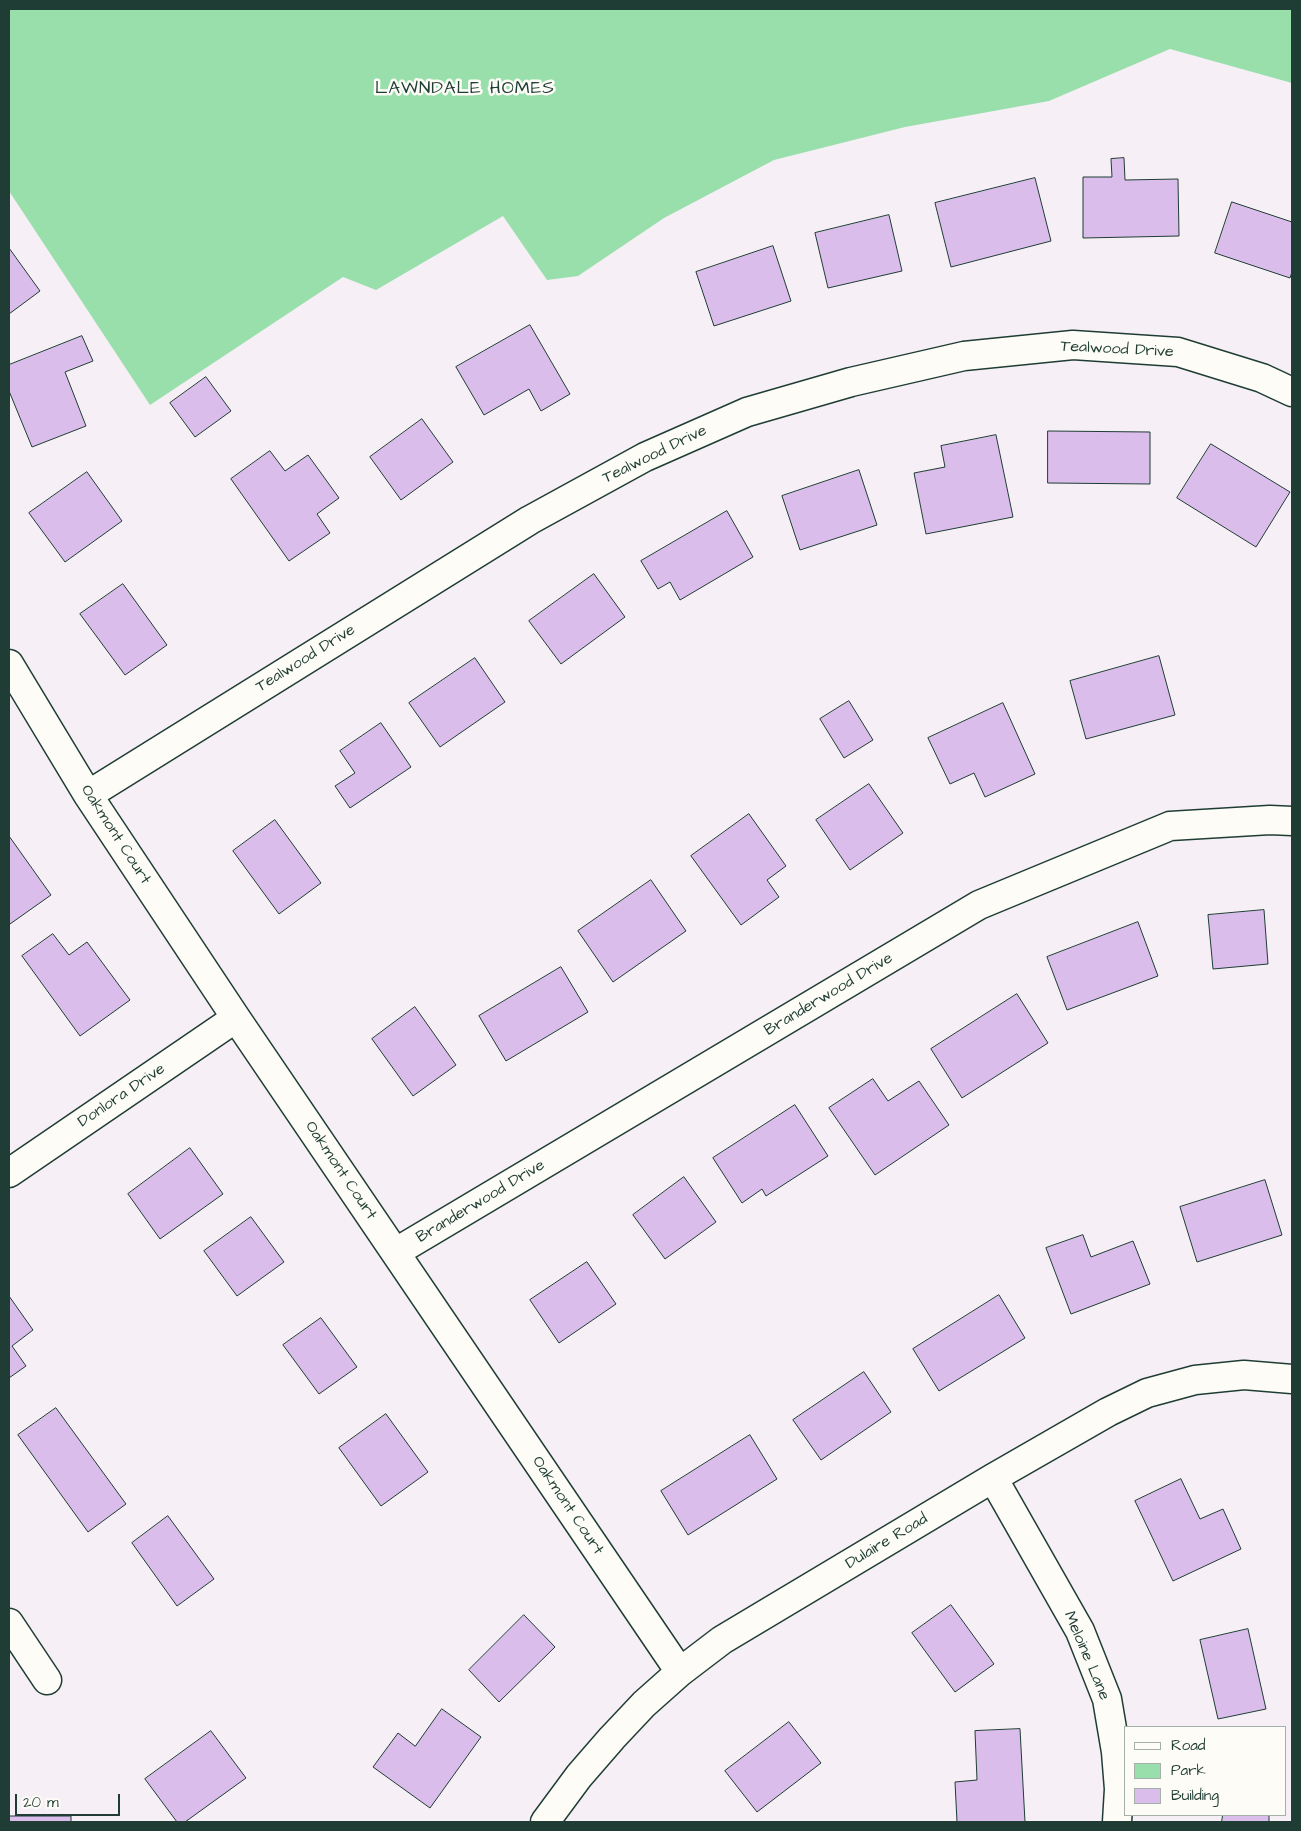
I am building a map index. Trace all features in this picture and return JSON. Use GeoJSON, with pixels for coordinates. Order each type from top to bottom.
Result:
{"type":"FeatureCollection","features":[{"type":"Feature","properties":{"kind":"street","name":"Tealwood Drive"},"geometry":{"type":"LineString","coordinates":[[88,795],[530,520],[645,457],[747,412],[851,382],[964,356],[1073,345],[1178,352],[1262,378],[1292,392]]}},
{"type":"Feature","properties":{"kind":"street","name":"Oakmont Court"},"geometry":{"type":"LineString","coordinates":[[9,664],[88,795],[236,1018],[680,1672]]}},
{"type":"Feature","properties":{"kind":"street","name":"Branderwood Drive"},"geometry":{"type":"LineString","coordinates":[[396,1252],[979,905],[1170,826],[1270,820],[1292,821]]}},
{"type":"Feature","properties":{"kind":"street","name":"Donlora Drive"},"geometry":{"type":"LineString","coordinates":[[9,1174],[236,1018]]}},
{"type":"Feature","properties":{"kind":"street","name":"Dulaire Road"},"geometry":{"type":"LineString","coordinates":[[545,1822],[612,1738],[644,1704],[680,1672],[722,1640],[993,1478],[1108,1412],[1147,1394],[1195,1380],[1244,1375],[1292,1380]]}},
{"type":"Feature","properties":{"kind":"street","name":"Meloine Lane"},"geometry":{"type":"LineString","coordinates":[[993,1478],[1080,1631],[1107,1699],[1116,1752],[1119,1789],[1117,1822]]}},
{"type":"Feature","properties":{"kind":"street"},"geometry":{"type":"LineString","coordinates":[[9,1624],[47,1680]]}},
{"type":"Feature","properties":{"kind":"green space"},"geometry":{"type":"Polygon","coordinates":[[[9,9],[1292,9],[1292,83],[1170,49],[1049,101],[905,127],[774,160],[664,218],[578,276],[547,280],[503,216],[376,290],[343,277],[150,405],[9,191],[9,9]]]}},
{"type":"Feature","properties":{"kind":"building"},"geometry":{"type":"Polygon","coordinates":[[[1124,158],[1125,180],[1178,179],[1179,236],[1083,238],[1083,177],[1112,177],[1111,159],[1124,158]]]}},
{"type":"Feature","properties":{"kind":"building"},"geometry":{"type":"Polygon","coordinates":[[[1035,178],[1051,241],[951,267],[935,203],[1035,178]]]}},
{"type":"Feature","properties":{"kind":"building"},"geometry":{"type":"Polygon","coordinates":[[[1232,202],[1292,222],[1292,272],[1290,278],[1215,253],[1232,202]]]}},
{"type":"Feature","properties":{"kind":"building"},"geometry":{"type":"Polygon","coordinates":[[[889,215],[902,271],[828,288],[815,233],[889,215]]]}},
{"type":"Feature","properties":{"kind":"building"},"geometry":{"type":"Polygon","coordinates":[[[773,246],[791,301],[714,326],[696,272],[773,246]]]}},
{"type":"Feature","properties":{"kind":"building"},"geometry":{"type":"Polygon","coordinates":[[[9,248],[40,291],[9,314],[9,248]]]}},
{"type":"Feature","properties":{"kind":"building"},"geometry":{"type":"Polygon","coordinates":[[[530,325],[570,394],[541,411],[529,389],[484,415],[456,367],[530,325]]]}},
{"type":"Feature","properties":{"kind":"building"},"geometry":{"type":"Polygon","coordinates":[[[82,336],[93,361],[65,372],[86,426],[32,447],[9,391],[9,365],[82,336]]]}},
{"type":"Feature","properties":{"kind":"building"},"geometry":{"type":"Polygon","coordinates":[[[206,377],[231,411],[195,437],[170,403],[206,377]]]}},
{"type":"Feature","properties":{"kind":"building"},"geometry":{"type":"Polygon","coordinates":[[[422,419],[453,462],[401,500],[370,457],[422,419]]]}},
{"type":"Feature","properties":{"kind":"building"},"geometry":{"type":"Polygon","coordinates":[[[1048,431],[1150,432],[1150,484],[1048,483],[1048,431]]]}},
{"type":"Feature","properties":{"kind":"building"},"geometry":{"type":"Polygon","coordinates":[[[996,435],[1013,517],[926,534],[914,473],[945,467],[941,446],[996,435]]]}},
{"type":"Feature","properties":{"kind":"building"},"geometry":{"type":"Polygon","coordinates":[[[1211,444],[1290,492],[1256,547],[1177,498],[1211,444]]]}},
{"type":"Feature","properties":{"kind":"building"},"geometry":{"type":"Polygon","coordinates":[[[270,451],[285,471],[308,455],[339,498],[317,514],[330,533],[289,561],[231,479],[270,451]]]}},
{"type":"Feature","properties":{"kind":"building"},"geometry":{"type":"Polygon","coordinates":[[[859,470],[877,525],[800,550],[782,496],[859,470]]]}},
{"type":"Feature","properties":{"kind":"building"},"geometry":{"type":"Polygon","coordinates":[[[87,472],[122,521],[65,562],[29,513],[87,472]]]}},
{"type":"Feature","properties":{"kind":"building"},"geometry":{"type":"Polygon","coordinates":[[[727,511],[753,557],[680,600],[670,582],[658,589],[641,561],[727,511]]]}},
{"type":"Feature","properties":{"kind":"building"},"geometry":{"type":"Polygon","coordinates":[[[594,574],[625,617],[561,664],[529,621],[594,574]]]}},
{"type":"Feature","properties":{"kind":"building"},"geometry":{"type":"Polygon","coordinates":[[[123,584],[167,645],[125,675],[80,614],[123,584]]]}},
{"type":"Feature","properties":{"kind":"building"},"geometry":{"type":"Polygon","coordinates":[[[1159,656],[1175,715],[1086,739],[1070,681],[1159,656]]]}},
{"type":"Feature","properties":{"kind":"building"},"geometry":{"type":"Polygon","coordinates":[[[475,658],[505,702],[440,747],[409,703],[475,658]]]}},
{"type":"Feature","properties":{"kind":"building"},"geometry":{"type":"Polygon","coordinates":[[[849,701],[873,740],[844,758],[820,719],[849,701]]]}},
{"type":"Feature","properties":{"kind":"building"},"geometry":{"type":"Polygon","coordinates":[[[1003,703],[1035,774],[985,797],[974,773],[950,784],[928,738],[1003,703]]]}},
{"type":"Feature","properties":{"kind":"building"},"geometry":{"type":"Polygon","coordinates":[[[381,723],[411,767],[350,808],[335,786],[355,773],[340,751],[381,723]]]}},
{"type":"Feature","properties":{"kind":"building"},"geometry":{"type":"Polygon","coordinates":[[[869,784],[903,833],[850,870],[816,820],[869,784]]]}},
{"type":"Feature","properties":{"kind":"building"},"geometry":{"type":"Polygon","coordinates":[[[749,814],[786,866],[767,880],[779,897],[741,925],[691,856],[749,814]]]}},
{"type":"Feature","properties":{"kind":"building"},"geometry":{"type":"Polygon","coordinates":[[[275,820],[321,883],[279,914],[233,851],[275,820]]]}},
{"type":"Feature","properties":{"kind":"building"},"geometry":{"type":"Polygon","coordinates":[[[9,836],[51,895],[10,924],[9,922],[9,836]]]}},
{"type":"Feature","properties":{"kind":"building"},"geometry":{"type":"Polygon","coordinates":[[[651,880],[686,931],[613,982],[578,931],[651,880]]]}},
{"type":"Feature","properties":{"kind":"building"},"geometry":{"type":"Polygon","coordinates":[[[1264,910],[1268,964],[1213,969],[1208,915],[1264,910]]]}},
{"type":"Feature","properties":{"kind":"building"},"geometry":{"type":"Polygon","coordinates":[[[1138,922],[1158,976],[1067,1010],[1047,957],[1138,922]]]}},
{"type":"Feature","properties":{"kind":"building"},"geometry":{"type":"Polygon","coordinates":[[[53,934],[69,955],[87,942],[130,1000],[80,1036],[22,956],[53,934]]]}},
{"type":"Feature","properties":{"kind":"building"},"geometry":{"type":"Polygon","coordinates":[[[561,967],[588,1012],[506,1061],[479,1016],[561,967]]]}},
{"type":"Feature","properties":{"kind":"building"},"geometry":{"type":"Polygon","coordinates":[[[1017,994],[1048,1043],[962,1098],[931,1049],[1017,994]]]}},
{"type":"Feature","properties":{"kind":"building"},"geometry":{"type":"Polygon","coordinates":[[[415,1007],[456,1065],[413,1096],[372,1039],[415,1007]]]}},
{"type":"Feature","properties":{"kind":"building"},"geometry":{"type":"Polygon","coordinates":[[[873,1079],[888,1101],[919,1081],[949,1125],[875,1175],[829,1108],[873,1079]]]}},
{"type":"Feature","properties":{"kind":"building"},"geometry":{"type":"Polygon","coordinates":[[[795,1105],[828,1156],[766,1196],[762,1189],[742,1203],[713,1158],[795,1105]]]}},
{"type":"Feature","properties":{"kind":"building"},"geometry":{"type":"Polygon","coordinates":[[[190,1148],[223,1194],[160,1239],[128,1194],[190,1148]]]}},
{"type":"Feature","properties":{"kind":"building"},"geometry":{"type":"Polygon","coordinates":[[[684,1177],[716,1222],[665,1259],[633,1215],[684,1177]]]}},
{"type":"Feature","properties":{"kind":"building"},"geometry":{"type":"Polygon","coordinates":[[[1265,1180],[1282,1235],[1197,1262],[1180,1207],[1265,1180]]]}},
{"type":"Feature","properties":{"kind":"building"},"geometry":{"type":"Polygon","coordinates":[[[251,1217],[284,1262],[237,1296],[204,1251],[251,1217]]]}},
{"type":"Feature","properties":{"kind":"building"},"geometry":{"type":"Polygon","coordinates":[[[1083,1235],[1091,1257],[1133,1241],[1150,1284],[1071,1314],[1046,1248],[1083,1235]]]}},
{"type":"Feature","properties":{"kind":"building"},"geometry":{"type":"Polygon","coordinates":[[[587,1262],[616,1304],[559,1343],[530,1300],[587,1262]]]}},
{"type":"Feature","properties":{"kind":"building"},"geometry":{"type":"Polygon","coordinates":[[[999,1295],[1025,1338],[939,1391],[913,1349],[999,1295]]]}},
{"type":"Feature","properties":{"kind":"building"},"geometry":{"type":"Polygon","coordinates":[[[9,1296],[33,1330],[12,1346],[26,1366],[9,1378],[9,1296]]]}},
{"type":"Feature","properties":{"kind":"building"},"geometry":{"type":"Polygon","coordinates":[[[321,1318],[357,1367],[319,1394],[283,1345],[321,1318]]]}},
{"type":"Feature","properties":{"kind":"building"},"geometry":{"type":"Polygon","coordinates":[[[864,1372],[891,1412],[821,1460],[793,1420],[864,1372]]]}},
{"type":"Feature","properties":{"kind":"building"},"geometry":{"type":"Polygon","coordinates":[[[56,1408],[126,1504],[88,1532],[18,1435],[56,1408]]]}},
{"type":"Feature","properties":{"kind":"building"},"geometry":{"type":"Polygon","coordinates":[[[386,1414],[428,1472],[381,1506],[339,1448],[386,1414]]]}},
{"type":"Feature","properties":{"kind":"building"},"geometry":{"type":"Polygon","coordinates":[[[750,1435],[777,1479],[688,1535],[661,1491],[750,1435]]]}},
{"type":"Feature","properties":{"kind":"building"},"geometry":{"type":"Polygon","coordinates":[[[1181,1479],[1200,1519],[1223,1509],[1241,1549],[1173,1581],[1135,1501],[1181,1479]]]}},
{"type":"Feature","properties":{"kind":"building"},"geometry":{"type":"Polygon","coordinates":[[[168,1516],[214,1579],[177,1606],[132,1543],[168,1516]]]}},
{"type":"Feature","properties":{"kind":"building"},"geometry":{"type":"Polygon","coordinates":[[[951,1605],[994,1664],[955,1692],[912,1633],[951,1605]]]}},
{"type":"Feature","properties":{"kind":"building"},"geometry":{"type":"Polygon","coordinates":[[[524,1615],[555,1647],[499,1702],[469,1670],[524,1615]]]}},
{"type":"Feature","properties":{"kind":"building"},"geometry":{"type":"Polygon","coordinates":[[[1248,1629],[1266,1709],[1218,1719],[1200,1640],[1248,1629]]]}},
{"type":"Feature","properties":{"kind":"building"},"geometry":{"type":"Polygon","coordinates":[[[442,1709],[481,1737],[430,1808],[373,1767],[398,1733],[415,1746],[442,1709]]]}},
{"type":"Feature","properties":{"kind":"building"},"geometry":{"type":"Polygon","coordinates":[[[789,1722],[821,1763],[757,1812],[725,1771],[789,1722]]]}},
{"type":"Feature","properties":{"kind":"building"},"geometry":{"type":"Polygon","coordinates":[[[1020,1729],[1025,1822],[957,1822],[955,1782],[977,1780],[975,1731],[1020,1729]]]}},
{"type":"Feature","properties":{"kind":"building"},"geometry":{"type":"Polygon","coordinates":[[[211,1731],[246,1778],[185,1822],[177,1822],[145,1779],[211,1731]]]}},
{"type":"Feature","properties":{"kind":"building"},"geometry":{"type":"Polygon","coordinates":[[[9,1816],[71,1816],[71,1822],[9,1822],[9,1816]]]}},
{"type":"Feature","properties":{"kind":"building"},"geometry":{"type":"Polygon","coordinates":[[[1223,1816],[1269,1816],[1269,1822],[1222,1822],[1223,1816]]]}},
{"type":"Feature","properties":{"kind":"district","name":"LAWNDALE HOMES"},"geometry":{"type":"Point","coordinates":[465,89]}}]}
